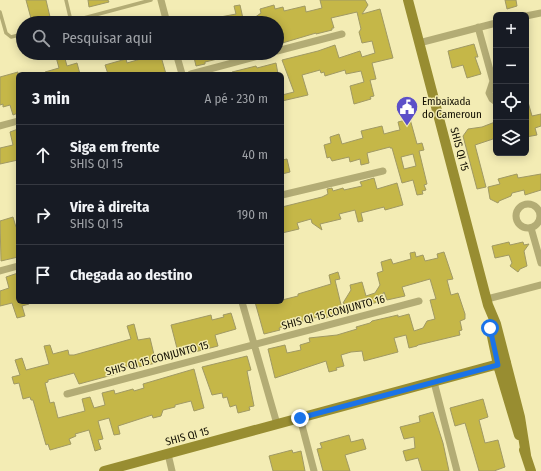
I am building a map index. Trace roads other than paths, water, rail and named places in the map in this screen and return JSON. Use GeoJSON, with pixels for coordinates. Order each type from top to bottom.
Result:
{"type":"FeatureCollection","features":[{"type":"Feature","properties":{"kind":"street"},"geometry":{"type":"LineString","coordinates":[[161,0],[166,16]]}},
{"type":"Feature","properties":{"kind":"street","name":"SHIS QI 15"},"geometry":{"type":"LineString","coordinates":[[408,0],[488,302],[487,313],[502,364],[512,416],[531,471]]}},
{"type":"Feature","properties":{"kind":"street"},"geometry":{"type":"LineString","coordinates":[[529,15],[541,13]]}},
{"type":"Feature","properties":{"kind":"street"},"geometry":{"type":"LineString","coordinates":[[419,43],[478,26],[493,24]]}},
{"type":"Feature","properties":{"kind":"street"},"geometry":{"type":"LineString","coordinates":[[478,26],[493,78]]}},
{"type":"Feature","properties":{"kind":"street"},"geometry":{"type":"LineString","coordinates":[[284,49],[342,34]]}},
{"type":"Feature","properties":{"kind":"street"},"geometry":{"type":"LineString","coordinates":[[178,60],[181,72]]}},
{"type":"Feature","properties":{"kind":"street"},"geometry":{"type":"LineString","coordinates":[[199,72],[244,60]]}},
{"type":"Feature","properties":{"kind":"street"},"geometry":{"type":"LineString","coordinates":[[493,84],[489,93],[493,100]]}},
{"type":"Feature","properties":{"kind":"street"},"geometry":{"type":"LineString","coordinates":[[0,126],[16,122]]}},
{"type":"Feature","properties":{"kind":"street"},"geometry":{"type":"LineString","coordinates":[[284,195],[383,171]]}},
{"type":"Feature","properties":{"kind":"street"},"geometry":{"type":"LineString","coordinates":[[531,228],[541,263]]}},
{"type":"Feature","properties":{"kind":"street"},"geometry":{"type":"LineString","coordinates":[[0,271],[16,267]]}},
{"type":"Feature","properties":{"kind":"street"},"geometry":{"type":"LineString","coordinates":[[488,302],[541,285]]}},
{"type":"Feature","properties":{"kind":"street","name":"SHIS QI 15 CONJUNTO 16"},"geometry":{"type":"LineString","coordinates":[[253,344],[419,301]]}},
{"type":"Feature","properties":{"kind":"street"},"geometry":{"type":"LineString","coordinates":[[243,304],[277,424]]}},
{"type":"Feature","properties":{"kind":"street","name":"SHIS QI 15 CONJUNTO 15"},"geometry":{"type":"LineString","coordinates":[[67,394],[253,344]]}},
{"type":"Feature","properties":{"kind":"street","name":"SHIS QI 15"},"geometry":{"type":"LineString","coordinates":[[104,471],[502,364]]}},
{"type":"Feature","properties":{"kind":"street"},"geometry":{"type":"LineString","coordinates":[[434,382],[457,471]]}},
{"type":"Feature","properties":{"kind":"street"},"geometry":{"type":"LineString","coordinates":[[300,418],[314,471]]}},
{"type":"Feature","properties":{"kind":"street"},"geometry":{"type":"LineString","coordinates":[[168,454],[172,471]]}},
{"type":"Feature","properties":{"kind":"lane"},"geometry":{"type":"LineString","coordinates":[[66,0],[70,16]]}},
{"type":"Feature","properties":{"kind":"lane"},"geometry":{"type":"LineString","coordinates":[[90,16],[151,0]]}},
{"type":"Feature","properties":{"kind":"lane"},"geometry":{"type":"LineString","coordinates":[[0,12],[6,33],[11,37],[16,36]]}},
{"type":"Feature","properties":{"kind":"place","name":"Embaixada do Cameroun"},"geometry":{"type":"Point","coordinates":[407,126]}}]}
